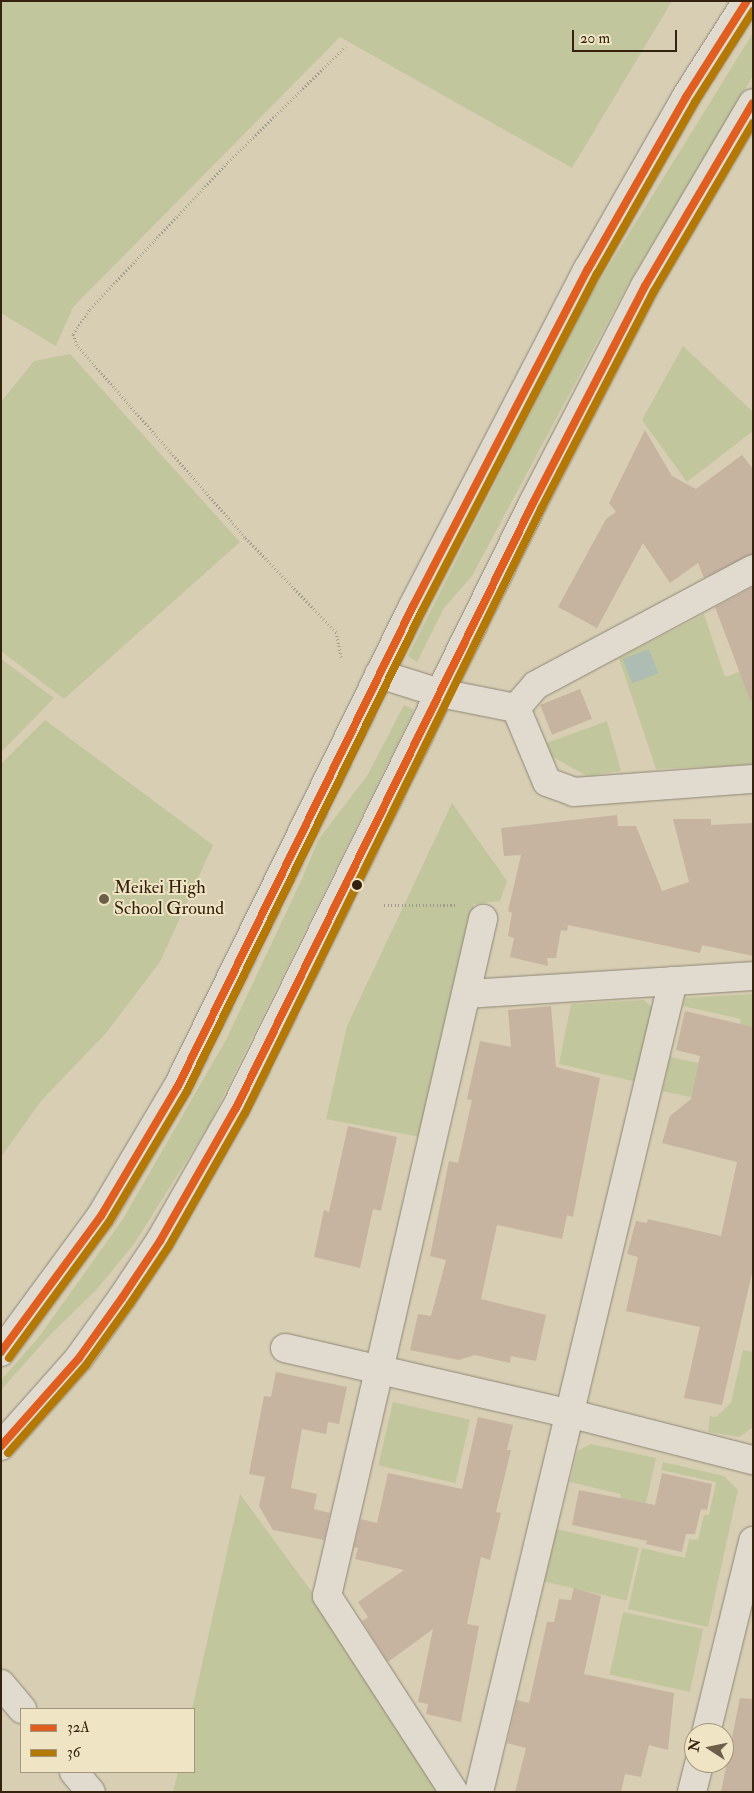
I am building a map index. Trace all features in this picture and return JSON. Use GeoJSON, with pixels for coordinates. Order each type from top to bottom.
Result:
{"type":"FeatureCollection","features":[{"type":"Feature","properties":{"kind":"street"},"geometry":{"type":"LineString","coordinates":[[1,1352],[101,1216],[178,1086],[380,674],[588,268],[686,97],[747,1]]}},
{"type":"Feature","properties":{"kind":"street"},"geometry":{"type":"LineString","coordinates":[[1,1446],[79,1358],[160,1241],[236,1108],[533,503],[645,286],[753,103]]}},
{"type":"Feature","properties":{"kind":"street"},"geometry":{"type":"LineString","coordinates":[[516,708],[536,685],[753,569]]}},
{"type":"Feature","properties":{"kind":"street"},"geometry":{"type":"LineString","coordinates":[[380,674],[440,693],[516,708]]}},
{"type":"Feature","properties":{"kind":"street"},"geometry":{"type":"LineString","coordinates":[[516,708],[547,782],[574,792],[753,779]]}},
{"type":"Feature","properties":{"kind":"street"},"geometry":{"type":"LineString","coordinates":[[454,1792],[327,1596],[484,919]]}},
{"type":"Feature","properties":{"kind":"street"},"geometry":{"type":"LineString","coordinates":[[466,994],[753,976]]}},
{"type":"Feature","properties":{"kind":"street"},"geometry":{"type":"LineString","coordinates":[[479,1792],[572,1414],[673,981]]}},
{"type":"Feature","properties":{"kind":"street"},"geometry":{"type":"LineString","coordinates":[[285,1348],[572,1414],[753,1460]]}},
{"type":"Feature","properties":{"kind":"street"},"geometry":{"type":"LineString","coordinates":[[708,1723],[753,1541]]}},
{"type":"Feature","properties":{"kind":"street"},"geometry":{"type":"LineString","coordinates":[[1,1684],[21,1708]]}},
{"type":"Feature","properties":{"kind":"street"},"geometry":{"type":"LineString","coordinates":[[75,1773],[91,1792]]}},
{"type":"Feature","properties":{"kind":"street"},"geometry":{"type":"LineString","coordinates":[[692,1792],[697,1773]]}},
{"type":"Feature","properties":{"kind":"path"},"geometry":{"type":"LineString","coordinates":[[342,657],[336,632],[245,537],[77,345],[72,334],[90,309],[228,162],[346,46]]}},
{"type":"Feature","properties":{"kind":"path"},"geometry":{"type":"LineString","coordinates":[[384,905],[467,906],[484,919]]}},
{"type":"Feature","properties":{"kind":"green space"},"geometry":{"type":"Polygon","coordinates":[[[1,1],[672,1],[572,168],[340,37],[73,307],[56,346],[1,313],[1,1]]]}},
{"type":"Feature","properties":{"kind":"green space"},"geometry":{"type":"Polygon","coordinates":[[[753,33],[753,76],[625,290],[472,576],[444,608],[417,662],[408,656],[586,303],[753,33]]]}},
{"type":"Feature","properties":{"kind":"green space"},"geometry":{"type":"Polygon","coordinates":[[[683,346],[753,412],[753,431],[687,482],[642,420],[683,346]]]}},
{"type":"Feature","properties":{"kind":"green space"},"geometry":{"type":"Polygon","coordinates":[[[70,354],[240,542],[64,699],[1,651],[1,402],[34,361],[70,354]]]}},
{"type":"Feature","properties":{"kind":"green space"},"geometry":{"type":"Polygon","coordinates":[[[704,614],[725,677],[753,667],[753,765],[656,769],[619,658],[704,614]]]}},
{"type":"Feature","properties":{"kind":"green space"},"geometry":{"type":"Polygon","coordinates":[[[1,659],[54,698],[1,752],[1,659]]]}},
{"type":"Feature","properties":{"kind":"green space"},"geometry":{"type":"Polygon","coordinates":[[[404,705],[414,710],[209,1125],[134,1244],[97,1289],[50,1335],[1,1390],[1,1380],[39,1337],[123,1219],[227,1038],[302,879],[318,840],[367,776],[404,705]]]}},
{"type":"Feature","properties":{"kind":"green space"},"geometry":{"type":"Polygon","coordinates":[[[45,720],[213,845],[160,962],[106,1033],[41,1101],[1,1157],[1,764],[45,720]]]}},
{"type":"Feature","properties":{"kind":"green space"},"geometry":{"type":"Polygon","coordinates":[[[607,721],[621,771],[587,776],[551,756],[547,743],[607,721]]]}},
{"type":"Feature","properties":{"kind":"green space"},"geometry":{"type":"Polygon","coordinates":[[[452,803],[507,881],[500,901],[474,904],[420,1137],[326,1119],[347,1026],[452,803]]]}},
{"type":"Feature","properties":{"kind":"green space"},"geometry":{"type":"Polygon","coordinates":[[[753,994],[753,1050],[731,1064],[741,1019],[683,1006],[685,998],[753,994]]]}},
{"type":"Feature","properties":{"kind":"green space"},"geometry":{"type":"Polygon","coordinates":[[[644,1000],[653,1008],[637,1082],[559,1064],[571,1004],[644,1000]]]}},
{"type":"Feature","properties":{"kind":"green space"},"geometry":{"type":"Polygon","coordinates":[[[670,1057],[744,1073],[737,1107],[663,1091],[670,1057]]]}},
{"type":"Feature","properties":{"kind":"green space"},"geometry":{"type":"Polygon","coordinates":[[[743,1350],[753,1352],[752,1428],[739,1437],[708,1432],[710,1416],[716,1417],[731,1403],[743,1350]]]}},
{"type":"Feature","properties":{"kind":"green space"},"geometry":{"type":"Polygon","coordinates":[[[393,1402],[470,1420],[455,1483],[378,1465],[393,1402]]]}},
{"type":"Feature","properties":{"kind":"green space"},"geometry":{"type":"Polygon","coordinates":[[[591,1444],[656,1458],[640,1530],[617,1515],[621,1494],[570,1482],[577,1451],[591,1444]]]}},
{"type":"Feature","properties":{"kind":"green space"},"geometry":{"type":"Polygon","coordinates":[[[663,1462],[724,1476],[738,1490],[708,1627],[628,1609],[642,1548],[685,1558],[689,1539],[698,1540],[704,1515],[709,1515],[716,1482],[661,1470],[663,1462]]]}},
{"type":"Feature","properties":{"kind":"green space"},"geometry":{"type":"Polygon","coordinates":[[[240,1494],[309,1588],[444,1792],[173,1792],[178,1773],[195,1773],[195,1708],[192,1708],[240,1494]]]}},
{"type":"Feature","properties":{"kind":"green space"},"geometry":{"type":"Polygon","coordinates":[[[557,1529],[639,1548],[627,1601],[545,1582],[557,1529]]]}},
{"type":"Feature","properties":{"kind":"green space"},"geometry":{"type":"Polygon","coordinates":[[[623,1612],[703,1629],[690,1692],[610,1675],[623,1612]]]}},
{"type":"Feature","properties":{"kind":"shaded area"},"geometry":{"type":"Polygon","coordinates":[[[649,649],[658,673],[632,683],[623,659],[649,649]]]}},
{"type":"Feature","properties":{"kind":"building"},"geometry":{"type":"Polygon","coordinates":[[[645,430],[672,476],[696,489],[742,455],[753,469],[753,554],[704,578],[698,563],[670,583],[643,543],[597,628],[558,607],[606,519],[616,512],[609,503],[645,430]]]}},
{"type":"Feature","properties":{"kind":"building"},"geometry":{"type":"Polygon","coordinates":[[[753,587],[753,700],[750,700],[715,607],[753,587]]]}},
{"type":"Feature","properties":{"kind":"building"},"geometry":{"type":"Polygon","coordinates":[[[580,689],[592,719],[552,735],[540,705],[580,689]]]}},
{"type":"Feature","properties":{"kind":"building"},"geometry":{"type":"Polygon","coordinates":[[[617,815],[618,826],[636,826],[662,891],[689,882],[673,819],[711,819],[711,825],[753,823],[753,956],[702,945],[700,953],[568,925],[567,931],[561,930],[556,958],[547,958],[548,966],[510,957],[514,938],[508,936],[512,913],[508,911],[521,855],[504,856],[501,828],[617,815]]]}},
{"type":"Feature","properties":{"kind":"building"},"geometry":{"type":"Polygon","coordinates":[[[551,1006],[556,1067],[600,1078],[573,1217],[567,1215],[562,1239],[497,1225],[481,1299],[546,1315],[536,1361],[511,1356],[510,1363],[475,1355],[459,1360],[410,1350],[418,1314],[431,1316],[446,1260],[430,1256],[449,1161],[458,1163],[472,1100],[467,1099],[480,1041],[511,1047],[508,1010],[551,1006]]]}},
{"type":"Feature","properties":{"kind":"building"},"geometry":{"type":"Polygon","coordinates":[[[685,1011],[753,1027],[753,1269],[722,1405],[684,1398],[700,1327],[626,1311],[638,1257],[627,1254],[636,1221],[647,1223],[648,1219],[721,1236],[737,1162],[662,1143],[670,1116],[691,1099],[700,1056],[676,1050],[685,1011]]]}},
{"type":"Feature","properties":{"kind":"building"},"geometry":{"type":"Polygon","coordinates":[[[348,1126],[397,1137],[381,1211],[373,1209],[360,1268],[314,1257],[324,1210],[329,1212],[348,1126]]]}},
{"type":"Feature","properties":{"kind":"building"},"geometry":{"type":"Polygon","coordinates":[[[276,1372],[347,1387],[339,1424],[328,1422],[326,1434],[302,1429],[291,1488],[317,1494],[314,1509],[330,1513],[324,1540],[273,1530],[259,1506],[265,1477],[249,1474],[264,1396],[271,1397],[276,1372]]]}},
{"type":"Feature","properties":{"kind":"building"},"geometry":{"type":"Polygon","coordinates":[[[478,1417],[513,1425],[507,1450],[511,1450],[496,1512],[501,1513],[490,1560],[481,1557],[467,1624],[479,1626],[461,1722],[426,1714],[428,1704],[418,1702],[433,1629],[388,1662],[362,1621],[368,1617],[358,1602],[404,1570],[355,1559],[358,1548],[354,1547],[361,1519],[377,1523],[388,1473],[462,1489],[478,1417]]]}},
{"type":"Feature","properties":{"kind":"building"},"geometry":{"type":"Polygon","coordinates":[[[662,1473],[712,1484],[707,1510],[701,1509],[695,1534],[686,1534],[682,1552],[646,1544],[647,1541],[572,1525],[579,1490],[655,1505],[662,1473]]]}},
{"type":"Feature","properties":{"kind":"building"},"geometry":{"type":"Polygon","coordinates":[[[574,1588],[601,1596],[584,1674],[674,1693],[668,1750],[649,1745],[641,1777],[625,1774],[621,1792],[515,1792],[526,1748],[507,1743],[517,1700],[529,1703],[547,1622],[554,1622],[559,1599],[571,1600],[574,1588]]]}},
{"type":"Feature","properties":{"kind":"building"},"geometry":{"type":"Polygon","coordinates":[[[740,1698],[753,1699],[753,1792],[721,1792],[725,1773],[734,1773],[734,1728],[740,1698]]]}},
{"type":"Feature","properties":{"kind":"transit line","name":"32A"},"geometry":{"type":"LineString","coordinates":[[1,1352],[101,1216],[178,1086],[413,606],[588,269],[686,97],[747,1]]}},
{"type":"Feature","properties":{"kind":"transit line","name":"36"},"geometry":{"type":"LineString","coordinates":[[9,1358],[109,1222],[187,1091],[422,611],[597,274],[695,102],[753,11]]}},
{"type":"Feature","properties":{"kind":"transit line","name":"32A"},"geometry":{"type":"LineString","coordinates":[[1,1446],[79,1358],[122,1298],[160,1241],[236,1108],[533,503],[645,286],[753,103]]}},
{"type":"Feature","properties":{"kind":"transit line","name":"36"},"geometry":{"type":"LineString","coordinates":[[8,1453],[86,1365],[130,1304],[169,1246],[245,1113],[542,507],[654,291],[753,123]]}},
{"type":"Feature","properties":{"kind":"place","name":"Meikei High School Ground"},"geometry":{"type":"Point","coordinates":[104,899]}}]}
